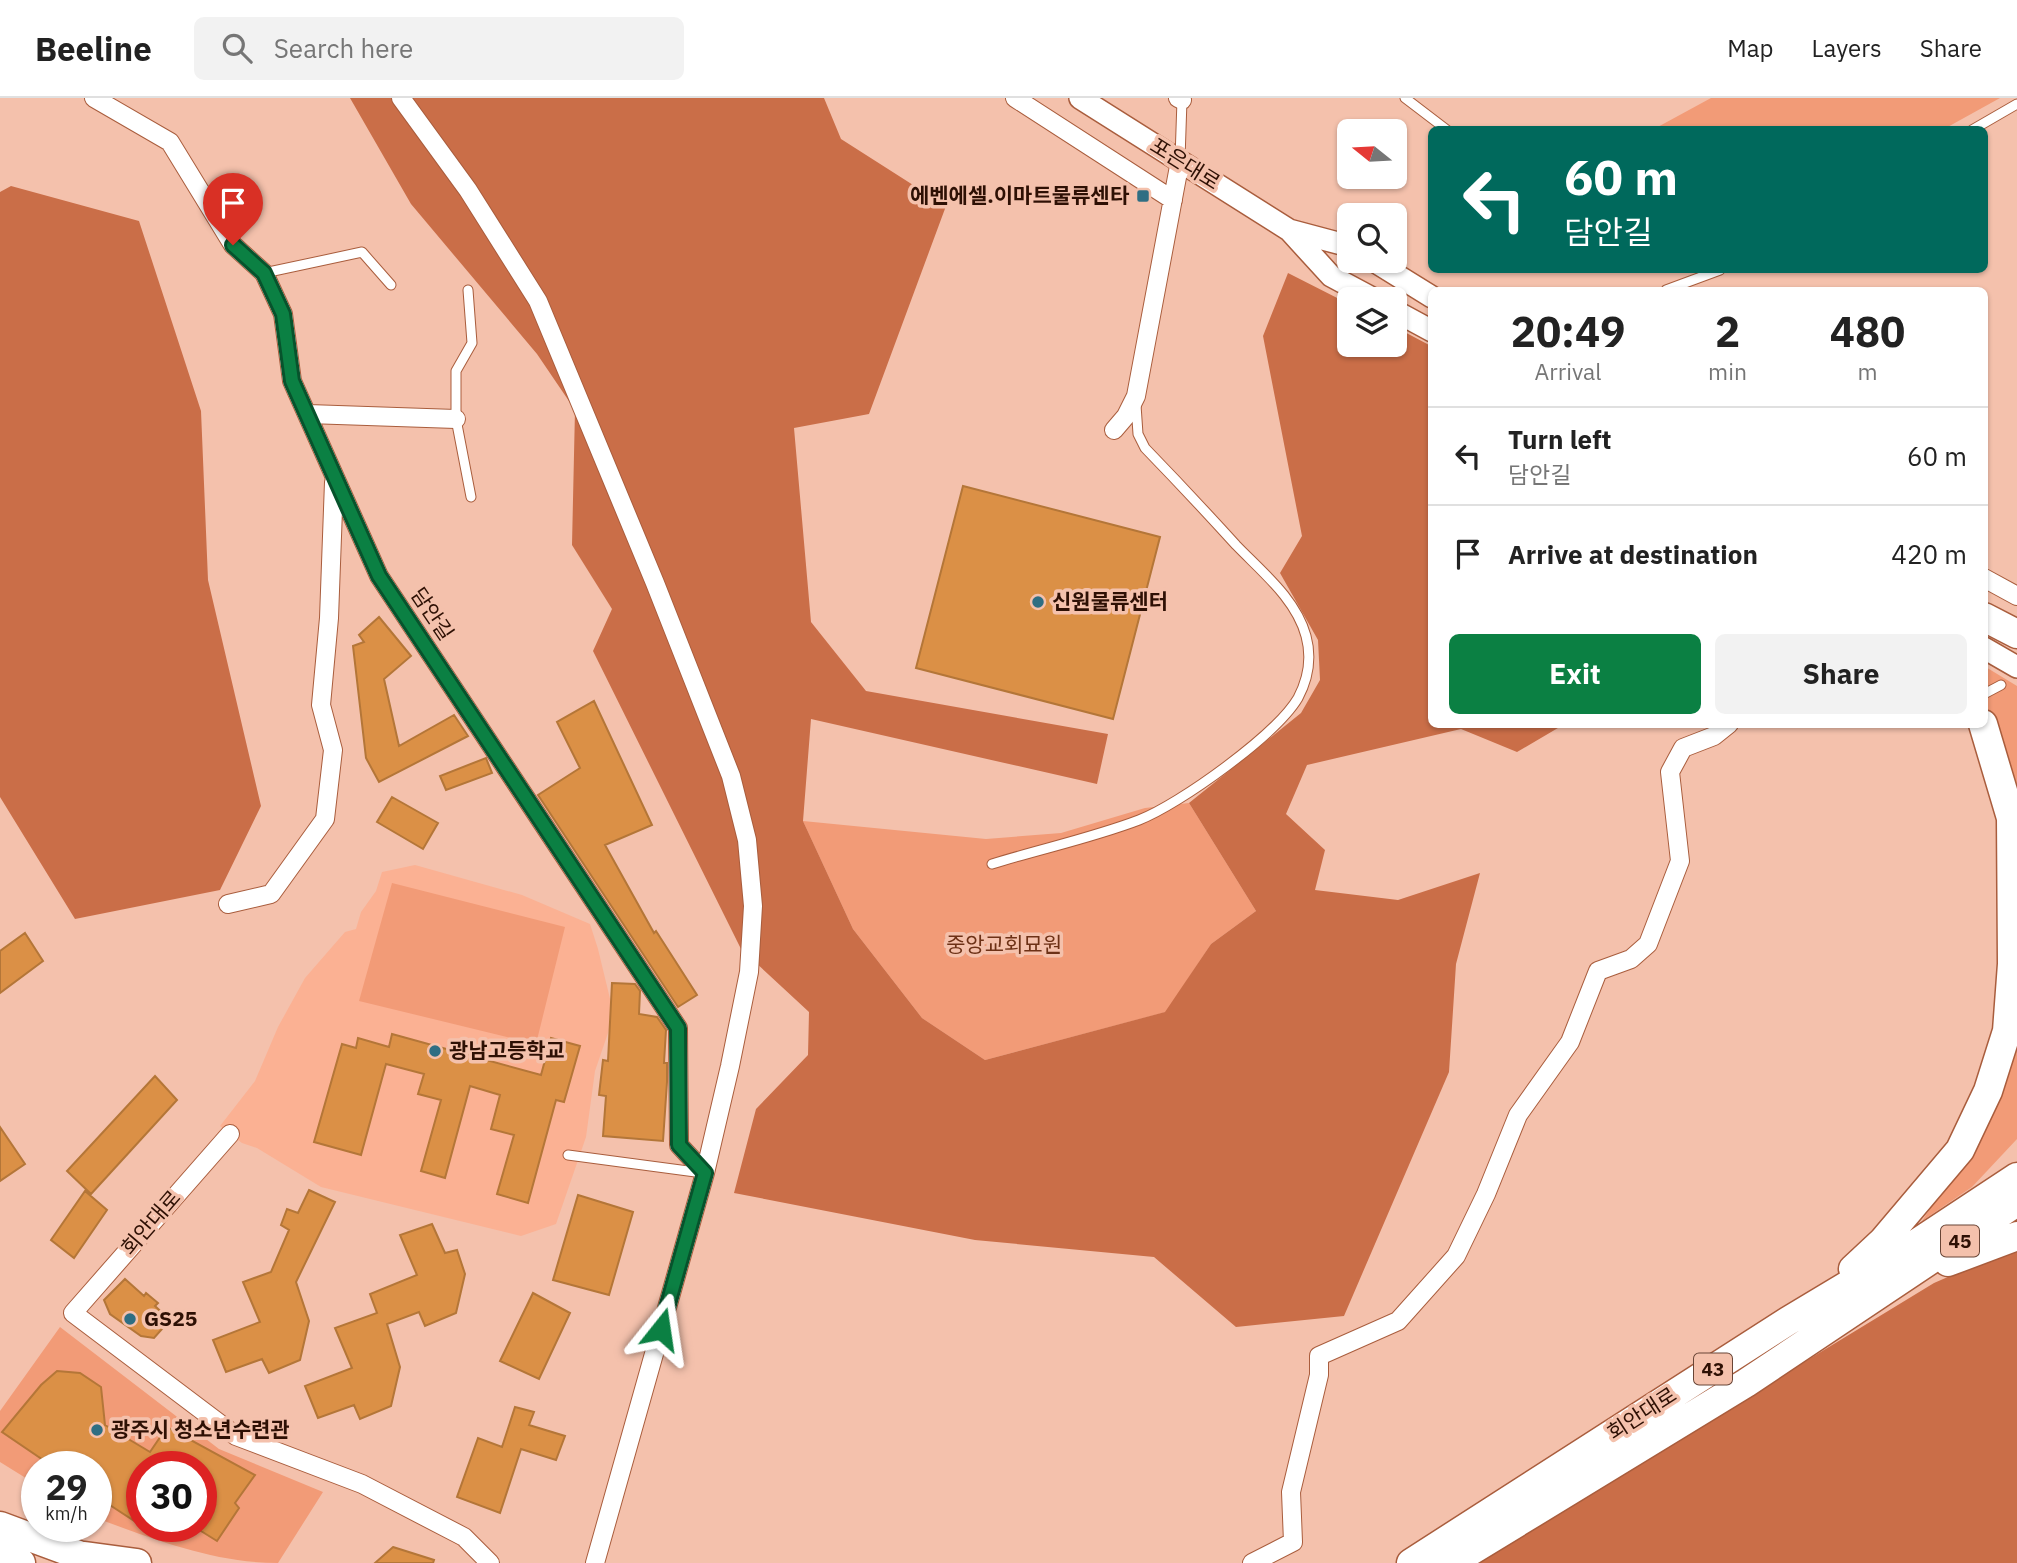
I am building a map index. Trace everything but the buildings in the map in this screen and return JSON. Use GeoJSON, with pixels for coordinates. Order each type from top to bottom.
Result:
{"type":"FeatureCollection","features":[{"type":"Feature","properties":{"kind":"highway"},"geometry":{"type":"LineString","coordinates":[[1988,619],[2017,634]]}},
{"type":"Feature","properties":{"kind":"highway"},"geometry":{"type":"LineString","coordinates":[[1812,1307],[1883,1241],[1960,1150],[1988,1091],[2007,1031],[2012,964],[2011,818],[1984,728]]}},
{"type":"Feature","properties":{"kind":"highway","name":"회안대로"},"geometry":{"type":"LineString","coordinates":[[1411,1563],[1812,1307],[1908,1249],[2017,1177]]}},
{"type":"Feature","properties":{"kind":"highway","name":"회안대로"},"geometry":{"type":"LineString","coordinates":[[1451,1563],[1725,1396],[2017,1202]]}},
{"type":"Feature","properties":{"kind":"highway"},"geometry":{"type":"LineString","coordinates":[[1903,1280],[2017,1236]]}},
{"type":"Feature","properties":{"kind":"highway"},"geometry":{"type":"LineString","coordinates":[[0,1526],[93,1560],[136,1563]]}},
{"type":"Feature","properties":{"kind":"highway"},"geometry":{"type":"LineString","coordinates":[[0,1553],[21,1563]]}},
{"type":"Feature","properties":{"kind":"street","name":"담안길"},"geometry":{"type":"LineString","coordinates":[[94,98],[170,142],[233,245],[264,273],[283,314],[292,381],[379,576],[678,1028],[679,1145],[705,1173]]}},
{"type":"Feature","properties":{"kind":"street"},"geometry":{"type":"LineString","coordinates":[[401,98],[468,190],[538,301],[655,583],[731,776],[747,840],[752,906],[749,972],[705,1173],[595,1563]]}},
{"type":"Feature","properties":{"kind":"street"},"geometry":{"type":"LineString","coordinates":[[1015,98],[1173,200]]}},
{"type":"Feature","properties":{"kind":"street","name":"포은대로"},"geometry":{"type":"LineString","coordinates":[[1080,98],[1289,230],[1331,276],[1352,287]]}},
{"type":"Feature","properties":{"kind":"street"},"geometry":{"type":"LineString","coordinates":[[1114,430],[1136,396],[1180,161]]}},
{"type":"Feature","properties":{"kind":"street","name":"포은대로"},"geometry":{"type":"LineString","coordinates":[[1289,230],[1337,243]]}},
{"type":"Feature","properties":{"kind":"street"},"geometry":{"type":"LineString","coordinates":[[1393,273],[1428,295]]}},
{"type":"Feature","properties":{"kind":"street"},"geometry":{"type":"LineString","coordinates":[[1407,317],[1428,329]]}},
{"type":"Feature","properties":{"kind":"street"},"geometry":{"type":"LineString","coordinates":[[309,414],[456,419]]}},
{"type":"Feature","properties":{"kind":"street"},"geometry":{"type":"LineString","coordinates":[[228,904],[271,894],[325,819],[333,750],[321,705],[329,618],[334,478]]}},
{"type":"Feature","properties":{"kind":"street"},"geometry":{"type":"LineString","coordinates":[[1988,581],[2017,596]]}},
{"type":"Feature","properties":{"kind":"street"},"geometry":{"type":"LineString","coordinates":[[1988,630],[2017,648]]}},
{"type":"Feature","properties":{"kind":"street"},"geometry":{"type":"LineString","coordinates":[[1988,650],[2017,667]]}},
{"type":"Feature","properties":{"kind":"street"},"geometry":{"type":"LineString","coordinates":[[1252,1563],[1293,1542],[1291,1492],[1319,1375],[1319,1356],[1398,1321],[1456,1256],[1486,1194],[1518,1115],[1570,1042],[1598,971],[1631,959],[1648,944],[1680,861],[1670,772],[1683,748],[1714,736],[1724,728]]}},
{"type":"Feature","properties":{"kind":"street","name":"회안대로"},"geometry":{"type":"LineString","coordinates":[[230,1134],[73,1313],[236,1437],[362,1484],[464,1537],[491,1563]]}},
{"type":"Feature","properties":{"kind":"lane"},"geometry":{"type":"LineString","coordinates":[[1405,98],[1442,126]]}},
{"type":"Feature","properties":{"kind":"lane"},"geometry":{"type":"LineString","coordinates":[[1180,161],[1181,99]]}},
{"type":"Feature","properties":{"kind":"lane"},"geometry":{"type":"LineString","coordinates":[[1979,126],[2017,104]]}},
{"type":"Feature","properties":{"kind":"lane"},"geometry":{"type":"LineString","coordinates":[[264,273],[362,253],[391,285]]}},
{"type":"Feature","properties":{"kind":"lane"},"geometry":{"type":"LineString","coordinates":[[1674,287],[1712,273]]}},
{"type":"Feature","properties":{"kind":"lane"},"geometry":{"type":"LineString","coordinates":[[468,290],[472,343],[456,371],[456,419],[471,497]]}},
{"type":"Feature","properties":{"kind":"lane"},"geometry":{"type":"LineString","coordinates":[[992,864],[1138,820],[1165,808],[1250,747],[1284,715],[1297,698],[1308,674],[1310,656],[1306,635],[1290,603],[1146,448],[1138,433],[1136,396]]}},
{"type":"Feature","properties":{"kind":"lane"},"geometry":{"type":"LineString","coordinates":[[1988,692],[2001,685]]}},
{"type":"Feature","properties":{"kind":"lane"},"geometry":{"type":"LineString","coordinates":[[568,1155],[705,1173]]}},
{"type":"Feature","properties":{"kind":"shaded area"},"geometry":{"type":"Polygon","coordinates":[[[350,98],[824,98],[841,139],[946,206],[869,414],[794,428],[811,622],[866,691],[1108,734],[1097,784],[811,719],[803,821],[853,929],[922,1018],[985,1060],[1165,1012],[1211,944],[1256,911],[1189,803],[1301,713],[1320,680],[1318,640],[1280,573],[1302,536],[1263,336],[1288,273],[1337,298],[1337,357],[1407,357],[1407,333],[1428,344],[1428,728],[1558,728],[1517,752],[1461,729],[1307,765],[1286,814],[1325,850],[1315,890],[1398,900],[1480,873],[1456,964],[1449,1072],[1344,1316],[1236,1327],[1154,1257],[975,1240],[734,1193],[756,1109],[808,1055],[809,1012],[741,949],[593,651],[612,609],[572,545],[575,410],[537,354],[411,204],[350,98]]]}},
{"type":"Feature","properties":{"kind":"shaded area"},"geometry":{"type":"Polygon","coordinates":[[[11,186],[139,221],[201,411],[208,580],[261,806],[220,890],[75,919],[0,797],[0,192],[11,186]]]}},
{"type":"Feature","properties":{"kind":"shaded area","name":"광남고등학교"},"geometry":{"type":"Polygon","coordinates":[[[415,865],[522,895],[590,924],[598,949],[612,1007],[609,1030],[595,1071],[586,1137],[556,1224],[521,1236],[321,1187],[257,1148],[242,1143],[220,1126],[255,1081],[278,1027],[305,978],[345,932],[356,929],[361,912],[376,891],[382,872],[415,865]]]}},
{"type":"Feature","properties":{"kind":"shaded area"},"geometry":{"type":"Polygon","coordinates":[[[2017,1247],[2017,1563],[1474,1563],[1934,1283],[2017,1247]]]}},
{"type":"Feature","properties":{"kind":"green space"},"geometry":{"type":"Polygon","coordinates":[[[1711,98],[2000,98],[1949,126],[1660,126],[1711,98]]]}},
{"type":"Feature","properties":{"kind":"green space"},"geometry":{"type":"Polygon","coordinates":[[[1988,668],[2017,686],[2017,824],[1988,727],[1988,668]]]}},
{"type":"Feature","properties":{"kind":"green space","name":"중앙교회묘원"},"geometry":{"type":"Polygon","coordinates":[[[1189,803],[1256,911],[1211,944],[1166,1012],[985,1060],[922,1018],[853,929],[803,821],[986,839],[1061,833],[1145,808],[1189,803]]]}},
{"type":"Feature","properties":{"kind":"green space"},"geometry":{"type":"Polygon","coordinates":[[[392,883],[565,927],[536,1044],[359,1001],[392,883]]]}},
{"type":"Feature","properties":{"kind":"green space"},"geometry":{"type":"Polygon","coordinates":[[[2017,1018],[2017,1139],[1972,1187],[1922,1221],[1972,1145],[2017,1018]]]}},
{"type":"Feature","properties":{"kind":"green space","name":"광주시 청소년수련관"},"geometry":{"type":"Polygon","coordinates":[[[60,1327],[219,1449],[323,1492],[278,1563],[255,1562],[209,1555],[163,1542],[217,1542],[217,1451],[126,1451],[126,1529],[112,1524],[112,1451],[21,1451],[21,1475],[0,1462],[0,1411],[60,1327]]]}},
{"type":"Feature","properties":{"kind":"place","name":"에벤에셀.이마트물류센타"},"geometry":{"type":"Point","coordinates":[1143,196]}},
{"type":"Feature","properties":{"kind":"place","name":"신원물류센터"},"geometry":{"type":"Point","coordinates":[1038,602]}},
{"type":"Feature","properties":{"kind":"place","name":"광남고등학교"},"geometry":{"type":"Point","coordinates":[435,1051]}},
{"type":"Feature","properties":{"kind":"place","name":"GS25"},"geometry":{"type":"Point","coordinates":[130,1319]}},
{"type":"Feature","properties":{"kind":"place","name":"광주시 청소년수련관"},"geometry":{"type":"Point","coordinates":[97,1430]}},
{"type":"Feature","properties":{"kind":"route"},"geometry":{"type":"LineString","coordinates":[[233,245],[264,273],[283,314],[292,381],[379,576],[678,1028],[679,1145],[705,1173],[661,1329]]}}]}
